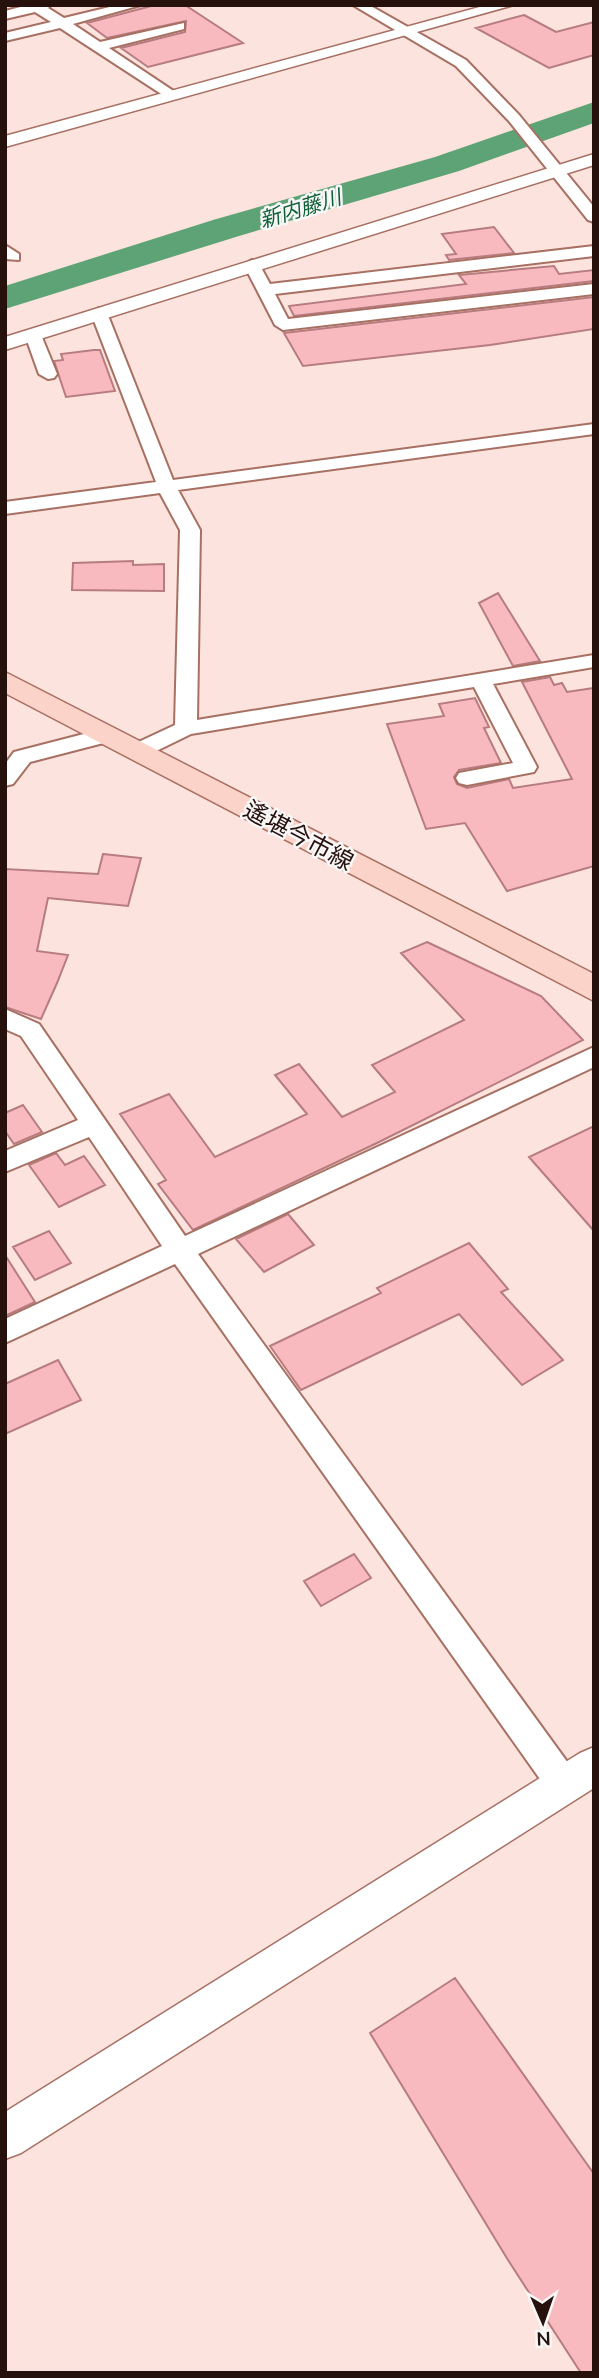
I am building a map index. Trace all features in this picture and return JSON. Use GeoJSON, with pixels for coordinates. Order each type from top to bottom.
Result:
{"type":"FeatureCollection","features":[{"type":"Feature","properties":{"kind":"main road","name":"遙堪今市線"},"geometry":{"type":"LineString","coordinates":[[5,681],[594,989]]}},
{"type":"Feature","properties":{"kind":"street"},"geometry":{"type":"LineString","coordinates":[[5,37],[135,5]]}},
{"type":"Feature","properties":{"kind":"street"},"geometry":{"type":"LineString","coordinates":[[359,5],[461,63],[514,118],[594,217]]}},
{"type":"Feature","properties":{"kind":"street"},"geometry":{"type":"LineString","coordinates":[[5,142],[506,5]]}},
{"type":"Feature","properties":{"kind":"street"},"geometry":{"type":"LineString","coordinates":[[5,15],[39,6],[94,47],[174,96]]}},
{"type":"Feature","properties":{"kind":"street"},"geometry":{"type":"LineString","coordinates":[[94,47],[178,26]]}},
{"type":"Feature","properties":{"kind":"street"},"geometry":{"type":"LineString","coordinates":[[5,344],[553,166],[594,159]]}},
{"type":"Feature","properties":{"kind":"street"},"geometry":{"type":"LineString","coordinates":[[264,290],[594,251]]}},
{"type":"Feature","properties":{"kind":"street"},"geometry":{"type":"LineString","coordinates":[[251,265],[284,325],[594,289]]}},
{"type":"Feature","properties":{"kind":"street"},"geometry":{"type":"LineString","coordinates":[[99,313],[167,488],[190,530],[186,728]]}},
{"type":"Feature","properties":{"kind":"street"},"geometry":{"type":"LineString","coordinates":[[33,335],[48,374]]}},
{"type":"Feature","properties":{"kind":"street"},"geometry":{"type":"LineString","coordinates":[[5,508],[594,429]]}},
{"type":"Feature","properties":{"kind":"street"},"geometry":{"type":"LineString","coordinates":[[138,751],[186,728],[594,661]]}},
{"type":"Feature","properties":{"kind":"street"},"geometry":{"type":"LineString","coordinates":[[467,778],[526,768],[480,679]]}},
{"type":"Feature","properties":{"kind":"street"},"geometry":{"type":"LineString","coordinates":[[5,779],[22,757],[107,736]]}},
{"type":"Feature","properties":{"kind":"street"},"geometry":{"type":"LineString","coordinates":[[5,1018],[30,1030],[179,1249],[579,1776],[5,2137]]}},
{"type":"Feature","properties":{"kind":"street"},"geometry":{"type":"LineString","coordinates":[[5,1332],[594,1056]]}},
{"type":"Feature","properties":{"kind":"street"},"geometry":{"type":"LineString","coordinates":[[5,1162],[94,1124]]}},
{"type":"Feature","properties":{"kind":"building"},"geometry":{"type":"Polygon","coordinates":[[[155,5],[185,5],[243,43],[148,67],[121,48],[185,32],[186,21],[107,38],[87,23],[155,5]]]}},
{"type":"Feature","properties":{"kind":"building"},"geometry":{"type":"Polygon","coordinates":[[[524,15],[556,32],[594,22],[594,55],[549,68],[476,28],[524,15]]]}},
{"type":"Feature","properties":{"kind":"building"},"geometry":{"type":"Polygon","coordinates":[[[494,227],[514,253],[449,260],[446,255],[456,254],[442,234],[494,227]]]}},
{"type":"Feature","properties":{"kind":"building"},"geometry":{"type":"Polygon","coordinates":[[[554,266],[559,274],[594,270],[594,281],[294,316],[289,306],[466,284],[459,275],[554,266]]]}},
{"type":"Feature","properties":{"kind":"building"},"geometry":{"type":"Polygon","coordinates":[[[594,297],[594,329],[490,345],[303,366],[284,333],[594,297]]]}},
{"type":"Feature","properties":{"kind":"building"},"geometry":{"type":"Polygon","coordinates":[[[100,350],[115,391],[66,397],[54,361],[63,360],[61,354],[100,350]]]}},
{"type":"Feature","properties":{"kind":"building"},"geometry":{"type":"Polygon","coordinates":[[[133,561],[133,565],[164,564],[164,591],[72,590],[73,563],[133,561]]]}},
{"type":"Feature","properties":{"kind":"building"},"geometry":{"type":"Polygon","coordinates":[[[498,593],[540,661],[513,666],[479,603],[498,593]]]}},
{"type":"Feature","properties":{"kind":"building"},"geometry":{"type":"Polygon","coordinates":[[[550,677],[554,685],[562,683],[567,692],[594,688],[594,866],[507,891],[465,823],[426,829],[387,724],[444,716],[439,704],[475,698],[489,727],[484,728],[501,763],[459,770],[454,777],[457,784],[467,788],[509,779],[513,788],[572,779],[522,682],[550,677]]]}},
{"type":"Feature","properties":{"kind":"building"},"geometry":{"type":"Polygon","coordinates":[[[103,854],[141,858],[128,906],[48,898],[37,951],[68,955],[57,983],[41,1019],[5,1007],[5,869],[98,874],[103,854]]]}},
{"type":"Feature","properties":{"kind":"building"},"geometry":{"type":"Polygon","coordinates":[[[427,942],[541,996],[583,1040],[377,1143],[193,1230],[158,1184],[166,1180],[120,1114],[169,1094],[215,1157],[307,1114],[275,1075],[299,1064],[342,1117],[395,1092],[372,1065],[464,1020],[401,953],[427,942]]]}},
{"type":"Feature","properties":{"kind":"building"},"geometry":{"type":"Polygon","coordinates":[[[23,1105],[42,1132],[14,1144],[5,1131],[5,1113],[23,1105]]]}},
{"type":"Feature","properties":{"kind":"building"},"geometry":{"type":"Polygon","coordinates":[[[594,1126],[594,1231],[529,1157],[594,1126]]]}},
{"type":"Feature","properties":{"kind":"building"},"geometry":{"type":"Polygon","coordinates":[[[56,1153],[65,1165],[84,1156],[105,1185],[59,1207],[29,1165],[56,1153]]]}},
{"type":"Feature","properties":{"kind":"building"},"geometry":{"type":"Polygon","coordinates":[[[288,1214],[314,1245],[264,1272],[236,1239],[288,1214]]]}},
{"type":"Feature","properties":{"kind":"building"},"geometry":{"type":"Polygon","coordinates":[[[49,1231],[71,1263],[35,1280],[13,1247],[49,1231]]]}},
{"type":"Feature","properties":{"kind":"building"},"geometry":{"type":"Polygon","coordinates":[[[469,1243],[508,1289],[501,1292],[563,1360],[522,1385],[459,1314],[301,1390],[270,1346],[381,1293],[377,1288],[469,1243]]]}},
{"type":"Feature","properties":{"kind":"building"},"geometry":{"type":"Polygon","coordinates":[[[5,1255],[35,1302],[5,1316],[5,1255]]]}},
{"type":"Feature","properties":{"kind":"building"},"geometry":{"type":"Polygon","coordinates":[[[58,1360],[81,1400],[5,1434],[5,1384],[58,1360]]]}},
{"type":"Feature","properties":{"kind":"building"},"geometry":{"type":"Polygon","coordinates":[[[354,1554],[371,1578],[321,1606],[304,1581],[354,1554]]]}},
{"type":"Feature","properties":{"kind":"building"},"geometry":{"type":"Polygon","coordinates":[[[455,1978],[594,2174],[594,2373],[581,2373],[508,2260],[370,2033],[455,1978]]]}},
{"type":"Feature","properties":{"kind":"waterway","name":"新内藤川"},"geometry":{"type":"LineString","coordinates":[[5,298],[226,228],[447,164],[594,112]]}}]}
